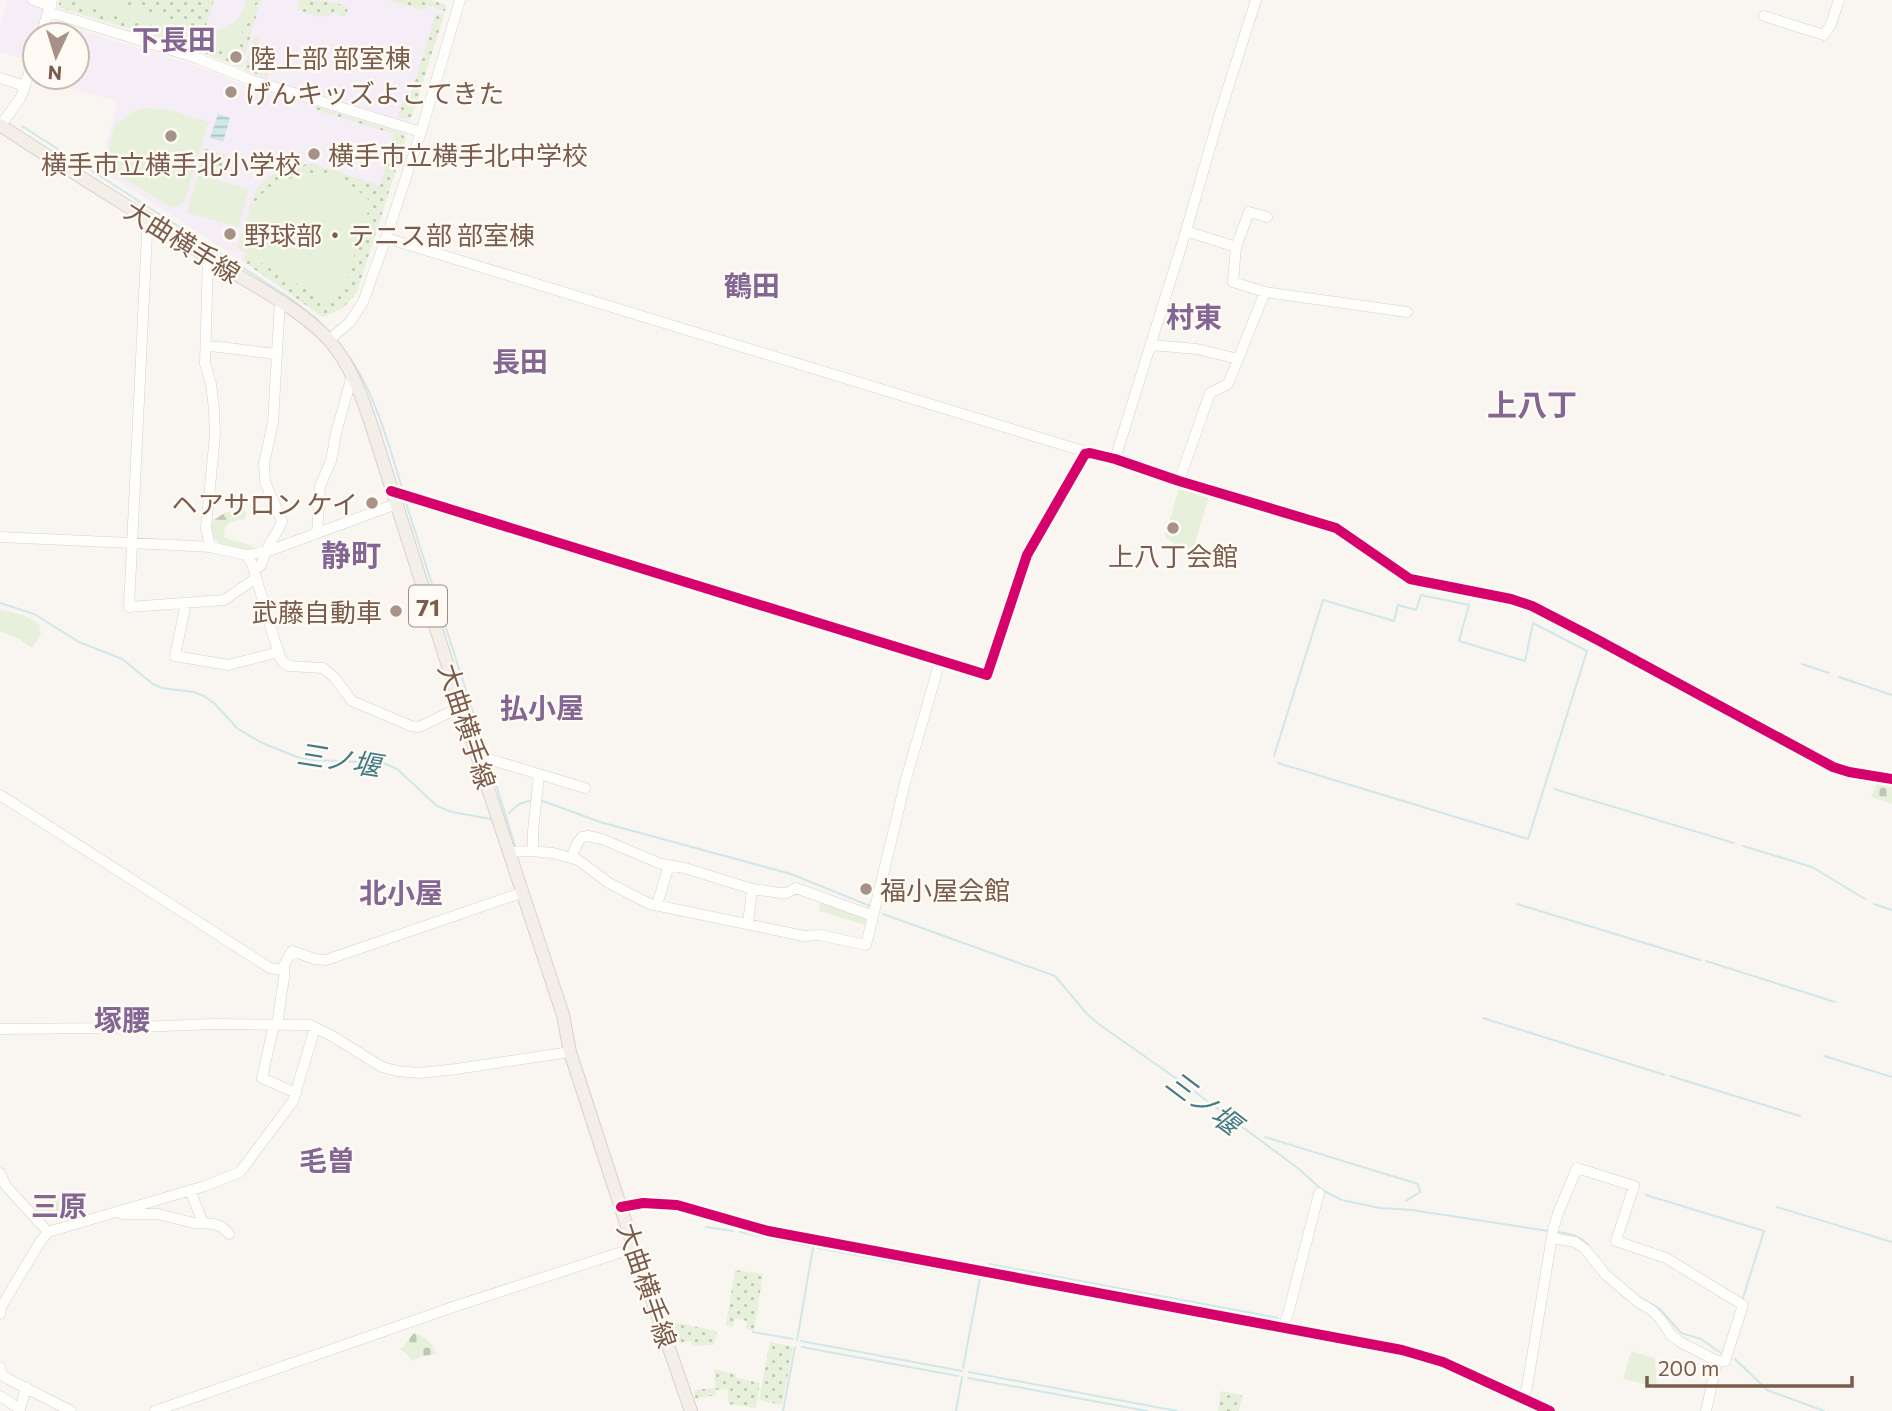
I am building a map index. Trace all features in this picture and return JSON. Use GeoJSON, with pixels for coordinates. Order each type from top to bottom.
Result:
{"type":"FeatureCollection","features":[{"type":"Feature","properties":{"kind":"main road","name":"大曲横手線"},"geometry":{"type":"LineString","coordinates":[[1,125],[150,222],[280,301],[329,340],[352,376],[362,398],[563,1015],[570,1052],[634,1248],[691,1411]]}},
{"type":"Feature","properties":{"kind":"street"},"geometry":{"type":"LineString","coordinates":[[33,0],[251,80],[421,132]]}},
{"type":"Feature","properties":{"kind":"street"},"geometry":{"type":"LineString","coordinates":[[329,340],[350,322],[363,302],[421,132],[460,0]]}},
{"type":"Feature","properties":{"kind":"street"},"geometry":{"type":"LineString","coordinates":[[1115,459],[1256,0]]}},
{"type":"Feature","properties":{"kind":"street"},"geometry":{"type":"LineString","coordinates":[[1764,16],[1824,35],[1831,24],[1839,0]]}},
{"type":"Feature","properties":{"kind":"street"},"geometry":{"type":"LineString","coordinates":[[0,78],[21,85]]}},
{"type":"Feature","properties":{"kind":"street"},"geometry":{"type":"LineString","coordinates":[[1,125],[23,91]]}},
{"type":"Feature","properties":{"kind":"street"},"geometry":{"type":"LineString","coordinates":[[1267,217],[1249,212],[1236,247],[1233,282],[1265,292],[1407,312]]}},
{"type":"Feature","properties":{"kind":"street"},"geometry":{"type":"LineString","coordinates":[[150,222],[147,234],[130,607],[224,600],[255,574],[270,541],[278,532],[282,521],[265,482],[264,464],[273,422],[280,301]]}},
{"type":"Feature","properties":{"kind":"street"},"geometry":{"type":"LineString","coordinates":[[1186,231],[1236,247]]}},
{"type":"Feature","properties":{"kind":"street"},"geometry":{"type":"LineString","coordinates":[[386,238],[1336,528],[1410,579],[1511,599],[1532,606],[1833,767],[1892,779]]}},
{"type":"Feature","properties":{"kind":"street"},"geometry":{"type":"LineString","coordinates":[[208,257],[205,364],[211,384],[215,435],[206,528],[210,547]]}},
{"type":"Feature","properties":{"kind":"street"},"geometry":{"type":"LineString","coordinates":[[1179,481],[1210,393],[1227,384],[1265,292]]}},
{"type":"Feature","properties":{"kind":"street"},"geometry":{"type":"LineString","coordinates":[[1151,345],[1197,349],[1238,359]]}},
{"type":"Feature","properties":{"kind":"street"},"geometry":{"type":"LineString","coordinates":[[206,346],[276,354]]}},
{"type":"Feature","properties":{"kind":"street"},"geometry":{"type":"LineString","coordinates":[[317,533],[320,486],[331,461],[352,376]]}},
{"type":"Feature","properties":{"kind":"street"},"geometry":{"type":"LineString","coordinates":[[0,537],[210,547],[246,555],[266,552],[317,533],[394,498],[987,675],[1027,555],[1085,454],[1090,453]]}},
{"type":"Feature","properties":{"kind":"street"},"geometry":{"type":"LineString","coordinates":[[246,555],[253,564],[283,662],[289,666],[323,668],[334,677],[352,701],[411,726],[419,727],[461,707]]}},
{"type":"Feature","properties":{"kind":"street"},"geometry":{"type":"LineString","coordinates":[[186,603],[175,656],[228,665],[279,652]]}},
{"type":"Feature","properties":{"kind":"street"},"geometry":{"type":"LineString","coordinates":[[509,852],[553,853],[578,860],[609,883],[650,904],[804,936],[820,935],[866,944],[906,779],[940,661]]}},
{"type":"Feature","properties":{"kind":"street"},"geometry":{"type":"LineString","coordinates":[[479,761],[492,760],[585,788]]}},
{"type":"Feature","properties":{"kind":"street"},"geometry":{"type":"LineString","coordinates":[[533,851],[539,775]]}},
{"type":"Feature","properties":{"kind":"street"},"geometry":{"type":"LineString","coordinates":[[0,795],[270,968],[284,970]]}},
{"type":"Feature","properties":{"kind":"street"},"geometry":{"type":"LineString","coordinates":[[571,858],[578,842],[582,837],[588,836],[620,845],[661,864],[685,867],[752,889],[787,893],[796,888],[873,916]]}},
{"type":"Feature","properties":{"kind":"street"},"geometry":{"type":"LineString","coordinates":[[657,905],[669,865]]}},
{"type":"Feature","properties":{"kind":"street"},"geometry":{"type":"LineString","coordinates":[[748,924],[752,889]]}},
{"type":"Feature","properties":{"kind":"street"},"geometry":{"type":"LineString","coordinates":[[296,1093],[262,1078],[275,1024],[284,965],[292,951],[326,960],[522,893]]}},
{"type":"Feature","properties":{"kind":"street"},"geometry":{"type":"LineString","coordinates":[[0,1029],[275,1024],[310,1026],[383,1067],[419,1073],[570,1052]]}},
{"type":"Feature","properties":{"kind":"street"},"geometry":{"type":"LineString","coordinates":[[0,1314],[1,1307],[48,1232],[205,1186],[240,1172],[293,1101],[316,1028]]}},
{"type":"Feature","properties":{"kind":"street"},"geometry":{"type":"LineString","coordinates":[[1523,1399],[1552,1238],[1558,1213],[1577,1168],[1634,1186],[1616,1241],[1666,1258],[1743,1305],[1725,1362],[1717,1361],[1671,1335],[1653,1311],[1606,1275],[1585,1249],[1575,1242],[1552,1238]]}},
{"type":"Feature","properties":{"kind":"street"},"geometry":{"type":"LineString","coordinates":[[0,1172],[6,1186],[48,1232]]}},
{"type":"Feature","properties":{"kind":"street"},"geometry":{"type":"LineString","coordinates":[[190,1190],[202,1223]]}},
{"type":"Feature","properties":{"kind":"street"},"geometry":{"type":"LineString","coordinates":[[1283,1328],[1319,1193]]}},
{"type":"Feature","properties":{"kind":"street"},"geometry":{"type":"LineString","coordinates":[[621,1207],[643,1203],[677,1205],[768,1231],[1402,1350],[1443,1362],[1550,1411]]}},
{"type":"Feature","properties":{"kind":"street"},"geometry":{"type":"LineString","coordinates":[[111,1213],[158,1214],[222,1227],[229,1234]]}},
{"type":"Feature","properties":{"kind":"street"},"geometry":{"type":"LineString","coordinates":[[155,1411],[459,1305],[634,1248]]}},
{"type":"Feature","properties":{"kind":"street"},"geometry":{"type":"LineString","coordinates":[[1706,1411],[1717,1361]]}},
{"type":"Feature","properties":{"kind":"street"},"geometry":{"type":"LineString","coordinates":[[0,1367],[2,1375],[71,1411]]}},
{"type":"Feature","properties":{"kind":"street"},"geometry":{"type":"LineString","coordinates":[[0,1396],[20,1409],[26,1387]]}},
{"type":"Feature","properties":{"kind":"shaded area"},"geometry":{"type":"Polygon","coordinates":[[[7,0],[47,0],[40,21],[21,21],[21,58],[0,52],[0,25],[7,0]]]}},
{"type":"Feature","properties":{"kind":"shaded area","name":"横手市立横手北中学校"},"geometry":{"type":"Polygon","coordinates":[[[60,0],[430,0],[447,5],[357,292],[343,308],[323,317],[244,262],[99,169],[118,102],[83,91],[91,91],[91,34],[200,67],[248,87],[251,75],[238,66],[209,54],[58,7],[60,0]]]}},
{"type":"Feature","properties":{"kind":"green space"},"geometry":{"type":"Polygon","coordinates":[[[60,0],[75,0],[77,3],[227,48],[246,27],[256,0],[261,0],[241,68],[188,47],[58,7],[60,0]]]}},
{"type":"Feature","properties":{"kind":"green space"},"geometry":{"type":"Polygon","coordinates":[[[75,0],[112,0],[205,30],[213,30],[232,24],[241,14],[246,0],[256,0],[246,27],[227,48],[77,3],[75,0]]]}},
{"type":"Feature","properties":{"kind":"green space"},"geometry":{"type":"Polygon","coordinates":[[[112,0],[214,0],[205,30],[112,0]]]}},
{"type":"Feature","properties":{"kind":"green space"},"geometry":{"type":"Polygon","coordinates":[[[300,0],[338,3],[348,8],[346,16],[332,13],[329,16],[323,15],[322,18],[297,10],[300,0]]]}},
{"type":"Feature","properties":{"kind":"green space"},"geometry":{"type":"Polygon","coordinates":[[[389,0],[430,0],[447,5],[445,11],[427,5],[425,11],[389,0]]]}},
{"type":"Feature","properties":{"kind":"green space"},"geometry":{"type":"Polygon","coordinates":[[[436,13],[444,15],[412,116],[407,119],[398,117],[404,97],[410,98],[436,13]]]}},
{"type":"Feature","properties":{"kind":"green space"},"geometry":{"type":"Polygon","coordinates":[[[254,37],[259,38],[257,61],[260,62],[259,67],[269,70],[267,77],[244,70],[254,37]]]}},
{"type":"Feature","properties":{"kind":"green space"},"geometry":{"type":"Polygon","coordinates":[[[317,107],[399,132],[406,138],[357,292],[343,308],[323,317],[244,262],[245,253],[312,293],[335,299],[343,291],[370,202],[255,201],[246,217],[257,187],[272,175],[310,163],[380,186],[394,134],[316,110],[317,107]]]}},
{"type":"Feature","properties":{"kind":"green space"},"geometry":{"type":"Polygon","coordinates":[[[146,108],[170,110],[209,122],[184,203],[173,208],[104,167],[116,121],[121,122],[134,111],[146,108]]]}},
{"type":"Feature","properties":{"kind":"green space"},"geometry":{"type":"Polygon","coordinates":[[[204,148],[225,155],[220,173],[198,169],[204,148]]]}},
{"type":"Feature","properties":{"kind":"green space"},"geometry":{"type":"Polygon","coordinates":[[[325,174],[350,185],[371,202],[343,291],[335,299],[325,299],[312,293],[237,248],[249,214],[265,191],[289,179],[325,174]]]}},
{"type":"Feature","properties":{"kind":"green space"},"geometry":{"type":"Polygon","coordinates":[[[198,175],[249,189],[238,227],[187,213],[198,175]]]}},
{"type":"Feature","properties":{"kind":"green space"},"geometry":{"type":"Polygon","coordinates":[[[1180,485],[1210,493],[1193,549],[1176,545],[1165,537],[1180,485]]]}},
{"type":"Feature","properties":{"kind":"green space"},"geometry":{"type":"Polygon","coordinates":[[[244,511],[247,514],[245,519],[230,522],[225,527],[224,537],[248,544],[255,549],[254,552],[224,546],[214,538],[212,531],[211,522],[226,512],[244,511]]]}},
{"type":"Feature","properties":{"kind":"green space"},"geometry":{"type":"Polygon","coordinates":[[[0,610],[24,615],[39,624],[41,634],[32,648],[0,631],[0,610]]]}},
{"type":"Feature","properties":{"kind":"green space"},"geometry":{"type":"Polygon","coordinates":[[[1879,780],[1892,782],[1892,804],[1871,797],[1879,780]]]}},
{"type":"Feature","properties":{"kind":"green space"},"geometry":{"type":"Polygon","coordinates":[[[821,900],[866,918],[865,925],[819,911],[821,900]]]}},
{"type":"Feature","properties":{"kind":"green space"},"geometry":{"type":"Polygon","coordinates":[[[64,1195],[70,1207],[43,1222],[31,1210],[47,1206],[45,1199],[64,1195]]]}},
{"type":"Feature","properties":{"kind":"green space"},"geometry":{"type":"Polygon","coordinates":[[[735,1270],[763,1274],[754,1331],[746,1329],[747,1321],[735,1318],[733,1327],[726,1325],[735,1270]]]}},
{"type":"Feature","properties":{"kind":"green space"},"geometry":{"type":"Polygon","coordinates":[[[668,1321],[717,1331],[714,1345],[693,1346],[691,1341],[674,1344],[668,1321]]]}},
{"type":"Feature","properties":{"kind":"green space"},"geometry":{"type":"Polygon","coordinates":[[[414,1333],[428,1340],[437,1354],[422,1356],[413,1361],[401,1349],[414,1333]]]}},
{"type":"Feature","properties":{"kind":"green space"},"geometry":{"type":"Polygon","coordinates":[[[770,1342],[793,1347],[782,1405],[759,1400],[770,1342]]]}},
{"type":"Feature","properties":{"kind":"green space"},"geometry":{"type":"Polygon","coordinates":[[[1631,1351],[1655,1358],[1657,1387],[1623,1379],[1631,1351]]]}},
{"type":"Feature","properties":{"kind":"green space"},"geometry":{"type":"Polygon","coordinates":[[[714,1369],[760,1383],[756,1408],[729,1404],[727,1389],[716,1390],[716,1395],[695,1399],[694,1390],[715,1388],[714,1369]]]}},
{"type":"Feature","properties":{"kind":"green space"},"geometry":{"type":"Polygon","coordinates":[[[1221,1391],[1242,1395],[1239,1411],[1218,1411],[1221,1391]]]}},
{"type":"Feature","properties":{"kind":"water"},"geometry":{"type":"Polygon","coordinates":[[[218,114],[230,118],[223,142],[210,138],[218,114]]]}},
{"type":"Feature","properties":{"kind":"waterway"},"geometry":{"type":"LineString","coordinates":[[22,126],[290,298],[318,320]]}},
{"type":"Feature","properties":{"kind":"waterway"},"geometry":{"type":"LineString","coordinates":[[351,359],[375,406],[403,491]]}},
{"type":"Feature","properties":{"kind":"waterway"},"geometry":{"type":"LineString","coordinates":[[405,500],[487,756]]}},
{"type":"Feature","properties":{"kind":"waterway"},"geometry":{"type":"LineString","coordinates":[[1274,756],[1323,600],[1394,621],[1398,605],[1416,610],[1421,595],[1469,605],[1459,641],[1525,661],[1533,623],[1587,651],[1528,839],[1278,763]]}},
{"type":"Feature","properties":{"kind":"waterway","name":"三ノ堰"},"geometry":{"type":"LineString","coordinates":[[0,603],[34,614],[79,642],[122,659],[153,684],[204,696],[238,729],[262,743],[300,758],[383,763],[397,769],[437,806],[452,812],[491,819]]}},
{"type":"Feature","properties":{"kind":"waterway"},"geometry":{"type":"LineString","coordinates":[[1802,664],[1829,673]]}},
{"type":"Feature","properties":{"kind":"waterway"},"geometry":{"type":"LineString","coordinates":[[1839,677],[1892,695]]}},
{"type":"Feature","properties":{"kind":"waterway"},"geometry":{"type":"LineString","coordinates":[[490,765],[515,846]]}},
{"type":"Feature","properties":{"kind":"waterway"},"geometry":{"type":"LineString","coordinates":[[1554,789],[1734,843]]}},
{"type":"Feature","properties":{"kind":"waterway","name":"三ノ堰"},"geometry":{"type":"LineString","coordinates":[[509,813],[519,804],[532,800]]}},
{"type":"Feature","properties":{"kind":"waterway","name":"三ノ堰"},"geometry":{"type":"LineString","coordinates":[[540,800],[600,822],[791,874],[870,906]]}},
{"type":"Feature","properties":{"kind":"waterway"},"geometry":{"type":"LineString","coordinates":[[1743,846],[1812,867],[1865,899]]}},
{"type":"Feature","properties":{"kind":"waterway"},"geometry":{"type":"LineString","coordinates":[[1517,904],[1700,960]]}},
{"type":"Feature","properties":{"kind":"waterway"},"geometry":{"type":"LineString","coordinates":[[1874,904],[1892,910]]}},
{"type":"Feature","properties":{"kind":"waterway","name":"三ノ堰"},"geometry":{"type":"LineString","coordinates":[[883,914],[1055,976],[1087,1014],[1100,1025],[1299,1169],[1322,1190],[1342,1200],[1380,1208],[1412,1210],[1549,1231]]}},
{"type":"Feature","properties":{"kind":"waterway"},"geometry":{"type":"LineString","coordinates":[[1706,961],[1835,1002]]}},
{"type":"Feature","properties":{"kind":"waterway"},"geometry":{"type":"LineString","coordinates":[[1483,1018],[1665,1075]]}},
{"type":"Feature","properties":{"kind":"waterway"},"geometry":{"type":"LineString","coordinates":[[1824,1056],[1892,1077]]}},
{"type":"Feature","properties":{"kind":"waterway"},"geometry":{"type":"LineString","coordinates":[[1670,1076],[1800,1116]]}},
{"type":"Feature","properties":{"kind":"waterway"},"geometry":{"type":"LineString","coordinates":[[1265,1137],[1418,1184],[1420,1192],[1406,1201]]}},
{"type":"Feature","properties":{"kind":"waterway"},"geometry":{"type":"LineString","coordinates":[[1646,1195],[1764,1231],[1743,1298]]}},
{"type":"Feature","properties":{"kind":"waterway"},"geometry":{"type":"LineString","coordinates":[[1777,1207],[1892,1242]]}},
{"type":"Feature","properties":{"kind":"waterway"},"geometry":{"type":"LineString","coordinates":[[706,1227],[733,1231]]}},
{"type":"Feature","properties":{"kind":"waterway"},"geometry":{"type":"LineString","coordinates":[[740,1232],[809,1246]]}},
{"type":"Feature","properties":{"kind":"waterway","name":"三ノ堰"},"geometry":{"type":"LineString","coordinates":[[1559,1232],[1579,1238],[1589,1246]]}},
{"type":"Feature","properties":{"kind":"waterway"},"geometry":{"type":"LineString","coordinates":[[797,1340],[813,1248]]}},
{"type":"Feature","properties":{"kind":"waterway"},"geometry":{"type":"LineString","coordinates":[[818,1248],[977,1277]]}},
{"type":"Feature","properties":{"kind":"waterway"},"geometry":{"type":"LineString","coordinates":[[989,1264],[1278,1318]]}},
{"type":"Feature","properties":{"kind":"waterway"},"geometry":{"type":"LineString","coordinates":[[963,1368],[980,1278]]}},
{"type":"Feature","properties":{"kind":"waterway"},"geometry":{"type":"LineString","coordinates":[[987,1278],[1319,1340]]}},
{"type":"Feature","properties":{"kind":"waterway","name":"三ノ堰"},"geometry":{"type":"LineString","coordinates":[[1639,1297],[1660,1309],[1681,1333],[1701,1339],[1721,1353]]}},
{"type":"Feature","properties":{"kind":"waterway"},"geometry":{"type":"LineString","coordinates":[[753,1332],[793,1339]]}},
{"type":"Feature","properties":{"kind":"waterway"},"geometry":{"type":"LineString","coordinates":[[801,1341],[962,1371]]}},
{"type":"Feature","properties":{"kind":"waterway"},"geometry":{"type":"LineString","coordinates":[[783,1411],[795,1347]]}},
{"type":"Feature","properties":{"kind":"waterway"},"geometry":{"type":"LineString","coordinates":[[802,1347],[958,1376]]}},
{"type":"Feature","properties":{"kind":"waterway","name":"三ノ堰"},"geometry":{"type":"LineString","coordinates":[[1735,1359],[1767,1390],[1824,1411]]}},
{"type":"Feature","properties":{"kind":"waterway"},"geometry":{"type":"LineString","coordinates":[[1435,1364],[1535,1411]]}},
{"type":"Feature","properties":{"kind":"waterway"},"geometry":{"type":"LineString","coordinates":[[969,1372],[1177,1411]]}},
{"type":"Feature","properties":{"kind":"waterway"},"geometry":{"type":"LineString","coordinates":[[956,1411],[962,1377]]}},
{"type":"Feature","properties":{"kind":"waterway"},"geometry":{"type":"LineString","coordinates":[[968,1378],[1147,1411]]}},
{"type":"Feature","properties":{"kind":"cycle path"},"geometry":{"type":"LineString","coordinates":[[391,491],[987,675],[1027,555],[1085,454],[1090,453],[1336,528],[1410,579],[1511,599],[1532,606],[1833,767],[1892,779]]}},
{"type":"Feature","properties":{"kind":"cycle path"},"geometry":{"type":"LineString","coordinates":[[621,1207],[643,1203],[677,1205],[768,1231],[1402,1350],[1443,1362],[1550,1411]]}},
{"type":"Feature","properties":{"kind":"place","name":"陸上部 部室棟"},"geometry":{"type":"Point","coordinates":[236,57]}},
{"type":"Feature","properties":{"kind":"place","name":"げんキッズよこてきた"},"geometry":{"type":"Point","coordinates":[231,92]}},
{"type":"Feature","properties":{"kind":"place","name":"横手市立横手北小学校"},"geometry":{"type":"Point","coordinates":[171,136]}},
{"type":"Feature","properties":{"kind":"place","name":"横手市立横手北中学校"},"geometry":{"type":"Point","coordinates":[314,154]}},
{"type":"Feature","properties":{"kind":"place","name":"野球部・テニス部 部室棟"},"geometry":{"type":"Point","coordinates":[230,234]}},
{"type":"Feature","properties":{"kind":"place","name":"ヘアサロン ケイ"},"geometry":{"type":"Point","coordinates":[372,503]}},
{"type":"Feature","properties":{"kind":"place","name":"上八丁会館"},"geometry":{"type":"Point","coordinates":[1173,528]}},
{"type":"Feature","properties":{"kind":"place","name":"武藤自動車"},"geometry":{"type":"Point","coordinates":[396,611]}},
{"type":"Feature","properties":{"kind":"place","name":"福小屋会館"},"geometry":{"type":"Point","coordinates":[866,889]}},
{"type":"Feature","properties":{"kind":"district","name":"下長田"},"geometry":{"type":"Point","coordinates":[174,39]}},
{"type":"Feature","properties":{"kind":"district","name":"鶴田"},"geometry":{"type":"Point","coordinates":[752,285]}},
{"type":"Feature","properties":{"kind":"district","name":"村東"},"geometry":{"type":"Point","coordinates":[1194,316]}},
{"type":"Feature","properties":{"kind":"district","name":"長田"},"geometry":{"type":"Point","coordinates":[520,361]}},
{"type":"Feature","properties":{"kind":"district","name":"上八丁"},"geometry":{"type":"Point","coordinates":[1532,403]}},
{"type":"Feature","properties":{"kind":"district","name":"静町"},"geometry":{"type":"Point","coordinates":[351,553]}},
{"type":"Feature","properties":{"kind":"district","name":"払小屋"},"geometry":{"type":"Point","coordinates":[542,707]}},
{"type":"Feature","properties":{"kind":"district","name":"北小屋"},"geometry":{"type":"Point","coordinates":[401,892]}},
{"type":"Feature","properties":{"kind":"district","name":"塚腰"},"geometry":{"type":"Point","coordinates":[122,1019]}},
{"type":"Feature","properties":{"kind":"district","name":"毛曽"},"geometry":{"type":"Point","coordinates":[327,1160]}},
{"type":"Feature","properties":{"kind":"district","name":"三原"},"geometry":{"type":"Point","coordinates":[59,1205]}}]}
